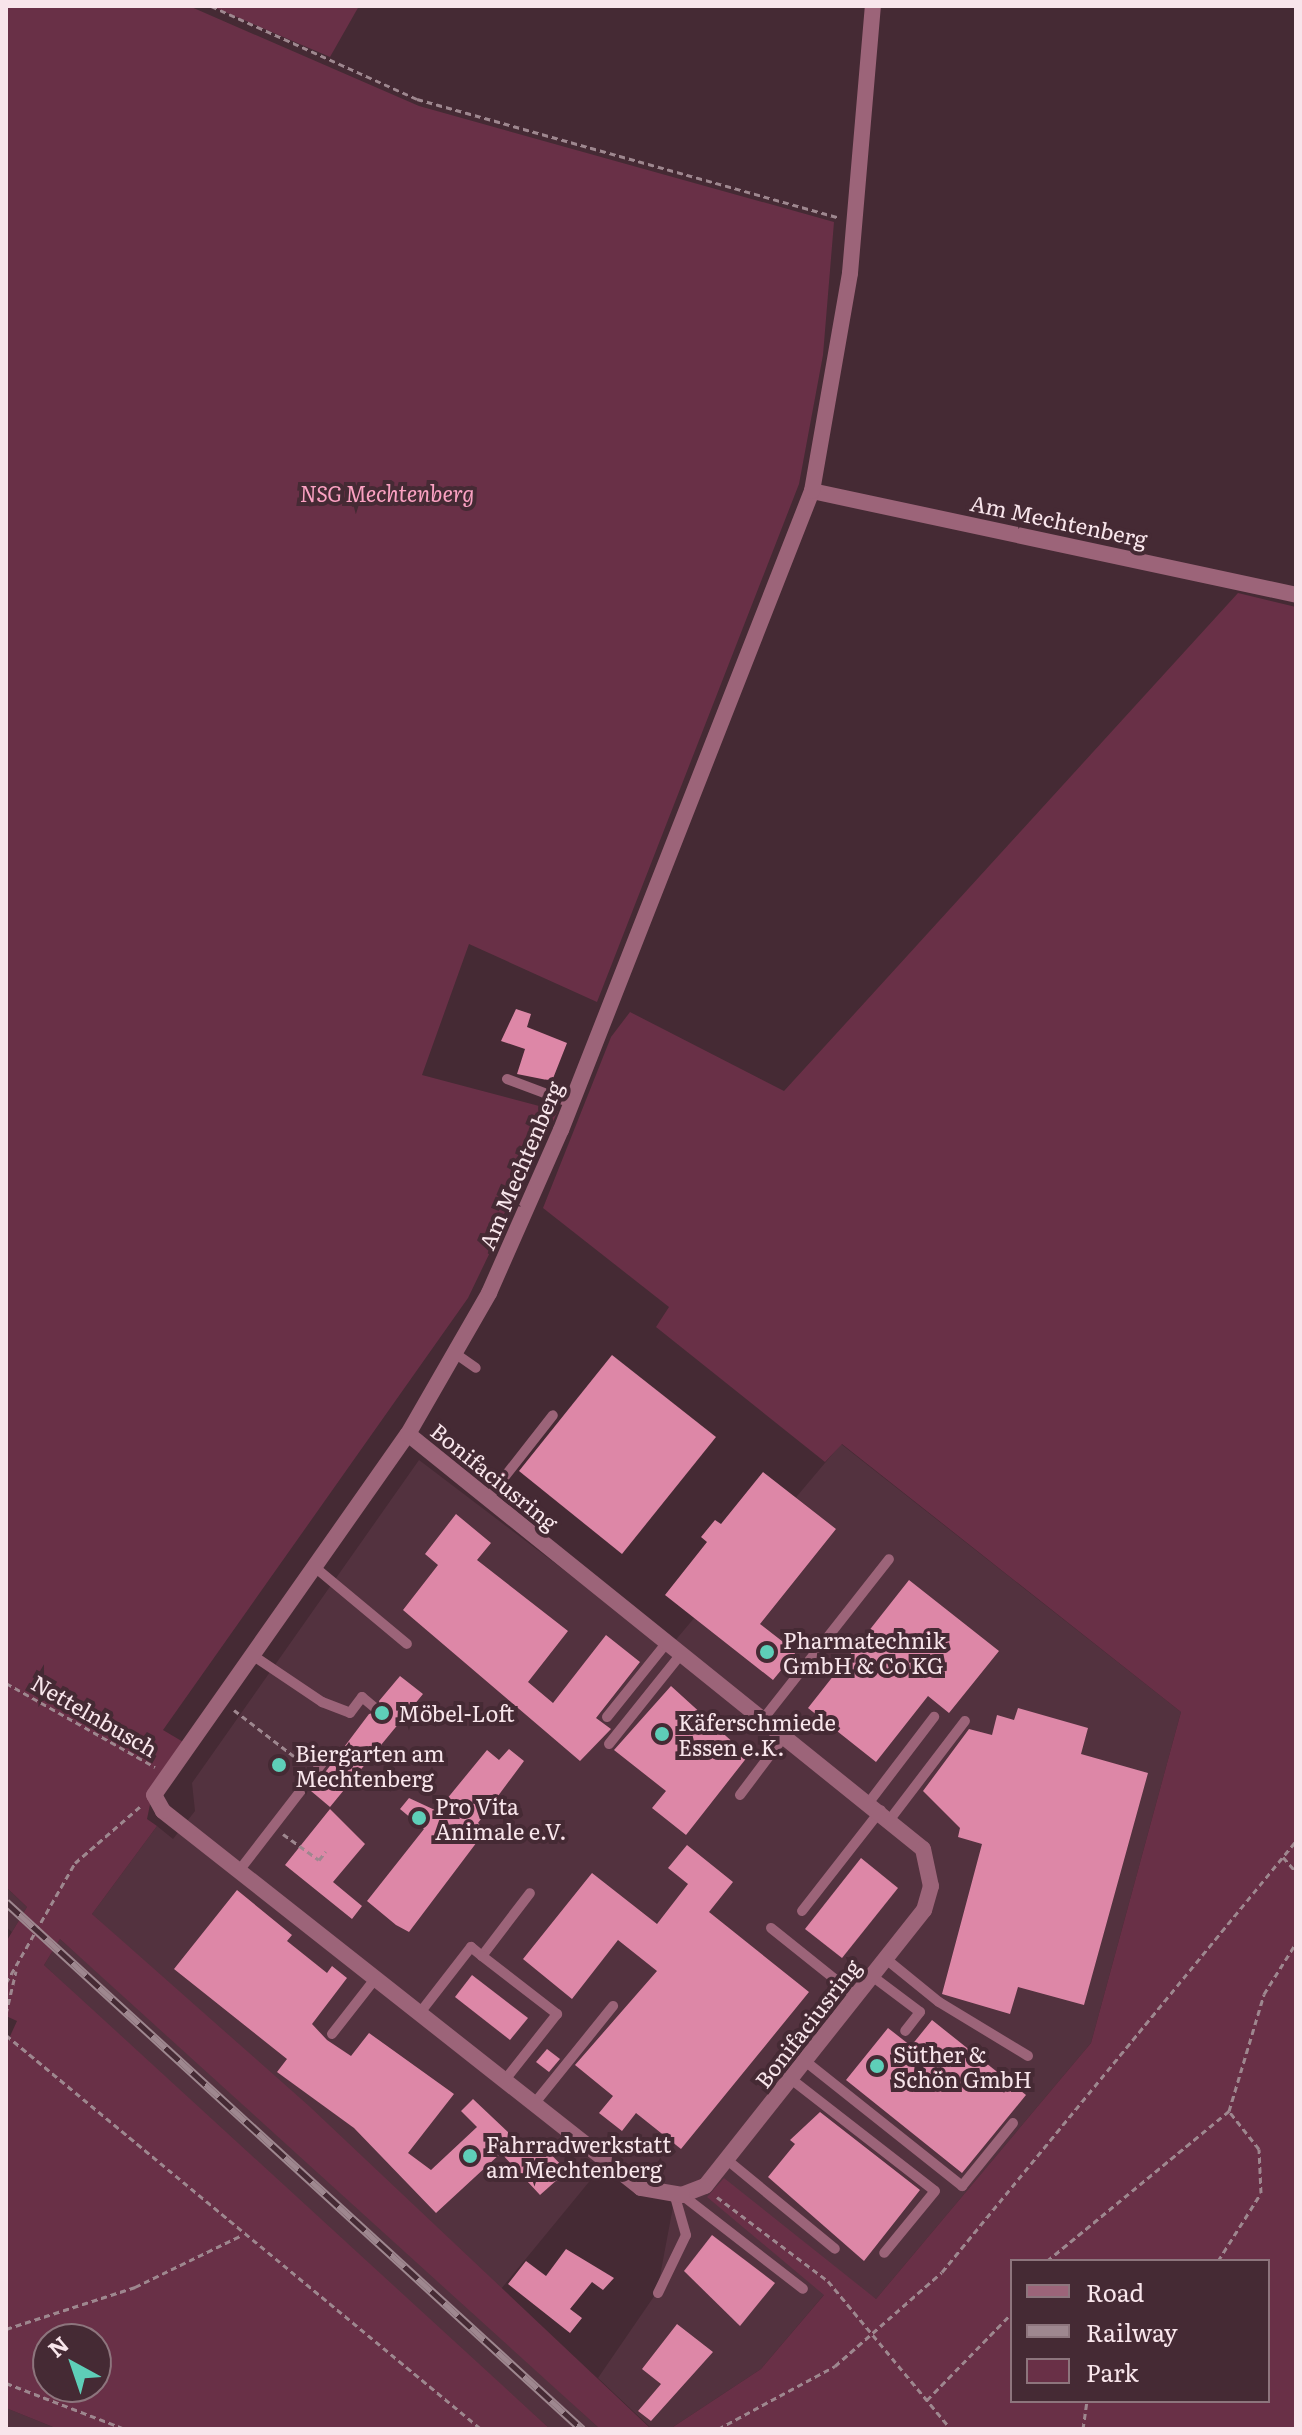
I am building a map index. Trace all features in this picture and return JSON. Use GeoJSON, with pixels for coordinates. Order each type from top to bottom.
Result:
{"type":"FeatureCollection","features":[{"type":"Feature","properties":{"kind":"street","name":"Am Mechtenberg"},"geometry":{"type":"LineString","coordinates":[[154,1795],[317,1569],[408,1434],[456,1354],[571,1103],[812,491],[835,383],[873,6]]}},
{"type":"Feature","properties":{"kind":"street","name":"Am Mechtenberg"},"geometry":{"type":"LineString","coordinates":[[812,491],[1296,595]]}},
{"type":"Feature","properties":{"kind":"street","name":"Bonifaciusring"},"geometry":{"type":"LineString","coordinates":[[408,1434],[881,1810],[923,1849],[931,1886],[924,1910],[705,2186]]}},
{"type":"Feature","properties":{"kind":"street"},"geometry":{"type":"LineString","coordinates":[[154,1795],[163,1811],[238,1872],[641,2188],[679,2196],[705,2186]]}},
{"type":"Feature","properties":{"kind":"lane"},"geometry":{"type":"LineString","coordinates":[[507,1079],[571,1103]]}},
{"type":"Feature","properties":{"kind":"lane"},"geometry":{"type":"LineString","coordinates":[[456,1354],[476,1368]]}},
{"type":"Feature","properties":{"kind":"lane"},"geometry":{"type":"LineString","coordinates":[[488,1498],[553,1415]]}},
{"type":"Feature","properties":{"kind":"lane"},"geometry":{"type":"LineString","coordinates":[[764,1718],[889,1559]]}},
{"type":"Feature","properties":{"kind":"lane"},"geometry":{"type":"LineString","coordinates":[[317,1569],[407,1644]]}},
{"type":"Feature","properties":{"kind":"lane"},"geometry":{"type":"LineString","coordinates":[[607,1717],[668,1641]]}},
{"type":"Feature","properties":{"kind":"lane"},"geometry":{"type":"LineString","coordinates":[[609,1744],[682,1653]]}},
{"type":"Feature","properties":{"kind":"lane"},"geometry":{"type":"LineString","coordinates":[[255,1657],[322,1702],[350,1713],[362,1697],[374,1707]]}},
{"type":"Feature","properties":{"kind":"lane"},"geometry":{"type":"LineString","coordinates":[[881,1810],[934,1717]]}},
{"type":"Feature","properties":{"kind":"lane"},"geometry":{"type":"LineString","coordinates":[[802,1911],[881,1810],[965,1721]]}},
{"type":"Feature","properties":{"kind":"lane"},"geometry":{"type":"LineString","coordinates":[[740,1795],[785,1735]]}},
{"type":"Feature","properties":{"kind":"lane"},"geometry":{"type":"LineString","coordinates":[[238,1872],[326,1758]]}},
{"type":"Feature","properties":{"kind":"lane"},"geometry":{"type":"LineString","coordinates":[[482,1956],[530,1893]]}},
{"type":"Feature","properties":{"kind":"lane"},"geometry":{"type":"LineString","coordinates":[[771,1928],[856,1996]]}},
{"type":"Feature","properties":{"kind":"lane"},"geometry":{"type":"LineString","coordinates":[[419,2014],[471,1947],[557,2014],[504,2081]]}},
{"type":"Feature","properties":{"kind":"lane"},"geometry":{"type":"LineString","coordinates":[[886,1959],[939,2002],[1028,2056]]}},
{"type":"Feature","properties":{"kind":"lane"},"geometry":{"type":"LineString","coordinates":[[872,1976],[920,2012],[905,2031]]}},
{"type":"Feature","properties":{"kind":"lane"},"geometry":{"type":"LineString","coordinates":[[332,2034],[375,1979]]}},
{"type":"Feature","properties":{"kind":"lane"},"geometry":{"type":"LineString","coordinates":[[534,2104],[613,2006]]}},
{"type":"Feature","properties":{"kind":"lane"},"geometry":{"type":"LineString","coordinates":[[805,2061],[962,2186],[1013,2123]]}},
{"type":"Feature","properties":{"kind":"lane"},"geometry":{"type":"LineString","coordinates":[[791,2079],[935,2191],[884,2253]]}},
{"type":"Feature","properties":{"kind":"lane"},"geometry":{"type":"LineString","coordinates":[[726,2159],[835,2249]]}},
{"type":"Feature","properties":{"kind":"lane"},"geometry":{"type":"LineString","coordinates":[[679,2196],[803,2289]]}},
{"type":"Feature","properties":{"kind":"lane"},"geometry":{"type":"LineString","coordinates":[[658,2293],[686,2235],[679,2196]]}},
{"type":"Feature","properties":{"kind":"path"},"geometry":{"type":"LineString","coordinates":[[211,6],[417,99],[852,220]]}},
{"type":"Feature","properties":{"kind":"path","name":"Nettelnbusch"},"geometry":{"type":"LineString","coordinates":[[6,1683],[168,1777]]}},
{"type":"Feature","properties":{"kind":"path"},"geometry":{"type":"LineString","coordinates":[[244,1717],[307,1766]]}},
{"type":"Feature","properties":{"kind":"path"},"geometry":{"type":"LineString","coordinates":[[6,2014],[17,1967],[40,1914],[75,1863],[154,1795]]}},
{"type":"Feature","properties":{"kind":"path"},"geometry":{"type":"LineString","coordinates":[[271,1829],[319,1860],[326,1851]]}},
{"type":"Feature","properties":{"kind":"path"},"geometry":{"type":"LineString","coordinates":[[718,2429],[791,2395],[871,2339],[978,2229],[1296,1841]]}},
{"type":"Feature","properties":{"kind":"path"},"geometry":{"type":"LineString","coordinates":[[1283,1857],[1296,1872]]}},
{"type":"Feature","properties":{"kind":"path"},"geometry":{"type":"LineString","coordinates":[[1049,2259],[1229,2111],[1264,1994],[1296,1943]]}},
{"type":"Feature","properties":{"kind":"path"},"geometry":{"type":"LineString","coordinates":[[6,1983],[17,1967]]}},
{"type":"Feature","properties":{"kind":"path"},"geometry":{"type":"LineString","coordinates":[[6,2035],[240,2236],[481,2429]]}},
{"type":"Feature","properties":{"kind":"path"},"geometry":{"type":"LineString","coordinates":[[1220,2259],[1243,2231],[1264,2178],[1259,2149],[1229,2111]]}},
{"type":"Feature","properties":{"kind":"path"},"geometry":{"type":"LineString","coordinates":[[705,2186],[828,2281],[871,2339],[951,2429]]}},
{"type":"Feature","properties":{"kind":"path"},"geometry":{"type":"LineString","coordinates":[[6,2329],[135,2287],[240,2236]]}},
{"type":"Feature","properties":{"kind":"path"},"geometry":{"type":"LineString","coordinates":[[927,2400],[1010,2315]]}},
{"type":"Feature","properties":{"kind":"path"},"geometry":{"type":"LineString","coordinates":[[6,2383],[125,2429]]}},
{"type":"Feature","properties":{"kind":"path"},"geometry":{"type":"LineString","coordinates":[[1083,2429],[1087,2403]]}},
{"type":"Feature","properties":{"kind":"shaded area"},"geometry":{"type":"Polygon","coordinates":[[[841,1444],[1181,1712],[1091,2043],[876,2299],[840,2276],[761,2369],[670,2429],[652,2429],[598,2378],[657,2292],[675,2196],[641,2188],[607,2160],[501,2289],[92,1914],[157,1826],[173,1839],[195,1811],[192,1783],[419,1460],[668,1649],[841,1444]]]}},
{"type":"Feature","properties":{"kind":"shaded area"},"geometry":{"type":"Polygon","coordinates":[[[6,1887],[27,1907],[12,1932],[6,1927],[6,1887]]]}},
{"type":"Feature","properties":{"kind":"shaded area"},"geometry":{"type":"Polygon","coordinates":[[[60,1939],[298,2149],[600,2429],[550,2429],[269,2177],[44,1965],[60,1939]]]}},
{"type":"Feature","properties":{"kind":"shaded area"},"geometry":{"type":"Polygon","coordinates":[[[6,2408],[21,2414],[58,2429],[6,2429],[6,2408]]]}},
{"type":"Feature","properties":{"kind":"green space","name":"NSG Mechtenberg"},"geometry":{"type":"Polygon","coordinates":[[[6,6],[189,6],[419,106],[834,222],[823,355],[799,484],[597,1002],[469,944],[422,1075],[558,1111],[468,1298],[163,1730],[190,1746],[152,1795],[147,1819],[157,1826],[92,1914],[309,2106],[651,2429],[600,2429],[60,1939],[44,1965],[550,2429],[58,2429],[6,2408],[6,2045],[17,2021],[6,2016],[6,1942],[27,1907],[6,1887],[6,6]]]}},
{"type":"Feature","properties":{"kind":"green space"},"geometry":{"type":"Polygon","coordinates":[[[211,6],[359,6],[330,57],[211,6]]]}},
{"type":"Feature","properties":{"kind":"green space"},"geometry":{"type":"Polygon","coordinates":[[[1238,593],[1296,607],[1296,2429],[670,2429],[761,2369],[824,2295],[707,2197],[724,2178],[876,2299],[1091,2043],[1181,1712],[842,1444],[825,1462],[656,1327],[669,1307],[543,1208],[611,1037],[630,1012],[784,1091],[1238,593]]]}},
{"type":"Feature","properties":{"kind":"building"},"geometry":{"type":"Polygon","coordinates":[[[516,1009],[531,1014],[527,1027],[567,1043],[552,1081],[517,1074],[525,1049],[501,1041],[516,1009]]]}},
{"type":"Feature","properties":{"kind":"building"},"geometry":{"type":"Polygon","coordinates":[[[612,1355],[716,1437],[622,1554],[519,1471],[612,1355]]]}},
{"type":"Feature","properties":{"kind":"building"},"geometry":{"type":"Polygon","coordinates":[[[763,1472],[836,1529],[760,1624],[796,1652],[773,1680],[665,1595],[707,1542],[701,1537],[715,1520],[721,1524],[763,1472]]]}},
{"type":"Feature","properties":{"kind":"building"},"geometry":{"type":"Polygon","coordinates":[[[456,1514],[491,1543],[477,1560],[568,1631],[528,1682],[553,1703],[606,1635],[640,1662],[596,1718],[611,1729],[580,1761],[403,1610],[438,1565],[425,1554],[456,1514]]]}},
{"type":"Feature","properties":{"kind":"building"},"geometry":{"type":"Polygon","coordinates":[[[909,1580],[999,1651],[949,1713],[928,1696],[876,1762],[808,1708],[909,1580]]]}},
{"type":"Feature","properties":{"kind":"building"},"geometry":{"type":"Polygon","coordinates":[[[400,1676],[423,1694],[330,1807],[311,1791],[369,1714],[381,1711],[379,1701],[400,1676]]]}},
{"type":"Feature","properties":{"kind":"building"},"geometry":{"type":"Polygon","coordinates":[[[671,1686],[748,1756],[686,1835],[652,1808],[666,1791],[614,1750],[671,1686]]]}},
{"type":"Feature","properties":{"kind":"building"},"geometry":{"type":"Polygon","coordinates":[[[1018,1708],[1088,1728],[1081,1754],[1148,1773],[1084,2005],[1018,1987],[1010,2014],[942,1994],[982,1844],[958,1837],[960,1828],[923,1791],[969,1729],[992,1735],[997,1715],[1014,1720],[1018,1708]]]}},
{"type":"Feature","properties":{"kind":"building"},"geometry":{"type":"Polygon","coordinates":[[[509,1749],[524,1761],[478,1823],[486,1830],[409,1932],[396,1925],[367,1901],[424,1829],[400,1809],[409,1798],[437,1811],[487,1750],[499,1760],[509,1749]]]}},
{"type":"Feature","properties":{"kind":"building"},"geometry":{"type":"Polygon","coordinates":[[[330,1809],[365,1844],[333,1882],[362,1906],[352,1919],[285,1865],[330,1809]]]}},
{"type":"Feature","properties":{"kind":"building"},"geometry":{"type":"Polygon","coordinates":[[[687,1845],[733,1882],[709,1912],[809,1992],[681,2149],[636,2113],[622,2131],[599,2113],[613,2096],[575,2065],[657,1971],[618,1940],[572,1999],[523,1959],[592,1873],[657,1924],[688,1884],[668,1868],[687,1845]]]}},
{"type":"Feature","properties":{"kind":"building"},"geometry":{"type":"Polygon","coordinates":[[[861,1858],[898,1888],[842,1958],[805,1929],[861,1858]]]}},
{"type":"Feature","properties":{"kind":"building"},"geometry":{"type":"Polygon","coordinates":[[[237,1890],[292,1935],[287,1941],[327,1973],[332,1966],[347,1978],[312,2024],[327,2040],[351,2056],[369,2033],[454,2094],[408,2153],[431,2170],[477,2127],[461,2111],[473,2099],[527,2150],[540,2143],[567,2171],[540,2195],[501,2153],[436,2213],[354,2128],[277,2072],[287,2059],[174,1969],[237,1890]]]}},
{"type":"Feature","properties":{"kind":"building"},"geometry":{"type":"Polygon","coordinates":[[[472,1975],[528,2018],[510,2040],[455,1997],[472,1975]]]}},
{"type":"Feature","properties":{"kind":"building"},"geometry":{"type":"Polygon","coordinates":[[[932,2020],[1026,2095],[962,2173],[846,2080],[888,2028],[911,2046],[932,2020]]]}},
{"type":"Feature","properties":{"kind":"building"},"geometry":{"type":"Polygon","coordinates":[[[547,2049],[560,2059],[549,2072],[536,2062],[547,2049]]]}},
{"type":"Feature","properties":{"kind":"building"},"geometry":{"type":"Polygon","coordinates":[[[820,2112],[920,2190],[864,2261],[768,2177],[795,2144],[790,2140],[820,2112]]]}},
{"type":"Feature","properties":{"kind":"building"},"geometry":{"type":"Polygon","coordinates":[[[712,2235],[775,2283],[740,2326],[684,2271],[712,2235]]]}},
{"type":"Feature","properties":{"kind":"building"},"geometry":{"type":"Polygon","coordinates":[[[566,2249],[614,2278],[603,2290],[592,2282],[570,2309],[582,2318],[570,2333],[508,2284],[526,2261],[546,2276],[566,2249]]]}},
{"type":"Feature","properties":{"kind":"building"},"geometry":{"type":"Polygon","coordinates":[[[677,2324],[713,2352],[651,2421],[638,2411],[661,2384],[642,2369],[677,2324]]]}},
{"type":"Feature","properties":{"kind":"railway"},"geometry":{"type":"LineString","coordinates":[[6,1902],[582,2429]]}},
{"type":"Feature","properties":{"kind":"place","name":"Pharmatechnik GmbH & Co KG"},"geometry":{"type":"Point","coordinates":[767,1652]}},
{"type":"Feature","properties":{"kind":"place","name":"Möbel-Loft"},"geometry":{"type":"Point","coordinates":[382,1713]}},
{"type":"Feature","properties":{"kind":"place","name":"Käferschmiede Essen e.K."},"geometry":{"type":"Point","coordinates":[662,1734]}},
{"type":"Feature","properties":{"kind":"place","name":"Biergarten am Mechtenberg"},"geometry":{"type":"Point","coordinates":[279,1765]}},
{"type":"Feature","properties":{"kind":"place","name":"Pro Vita Animale e.V."},"geometry":{"type":"Point","coordinates":[419,1818]}},
{"type":"Feature","properties":{"kind":"place","name":"Süther & Schön GmbH"},"geometry":{"type":"Point","coordinates":[877,2066]}},
{"type":"Feature","properties":{"kind":"place","name":"Fahrradwerkstatt am Mechtenberg"},"geometry":{"type":"Point","coordinates":[470,2156]}}]}
